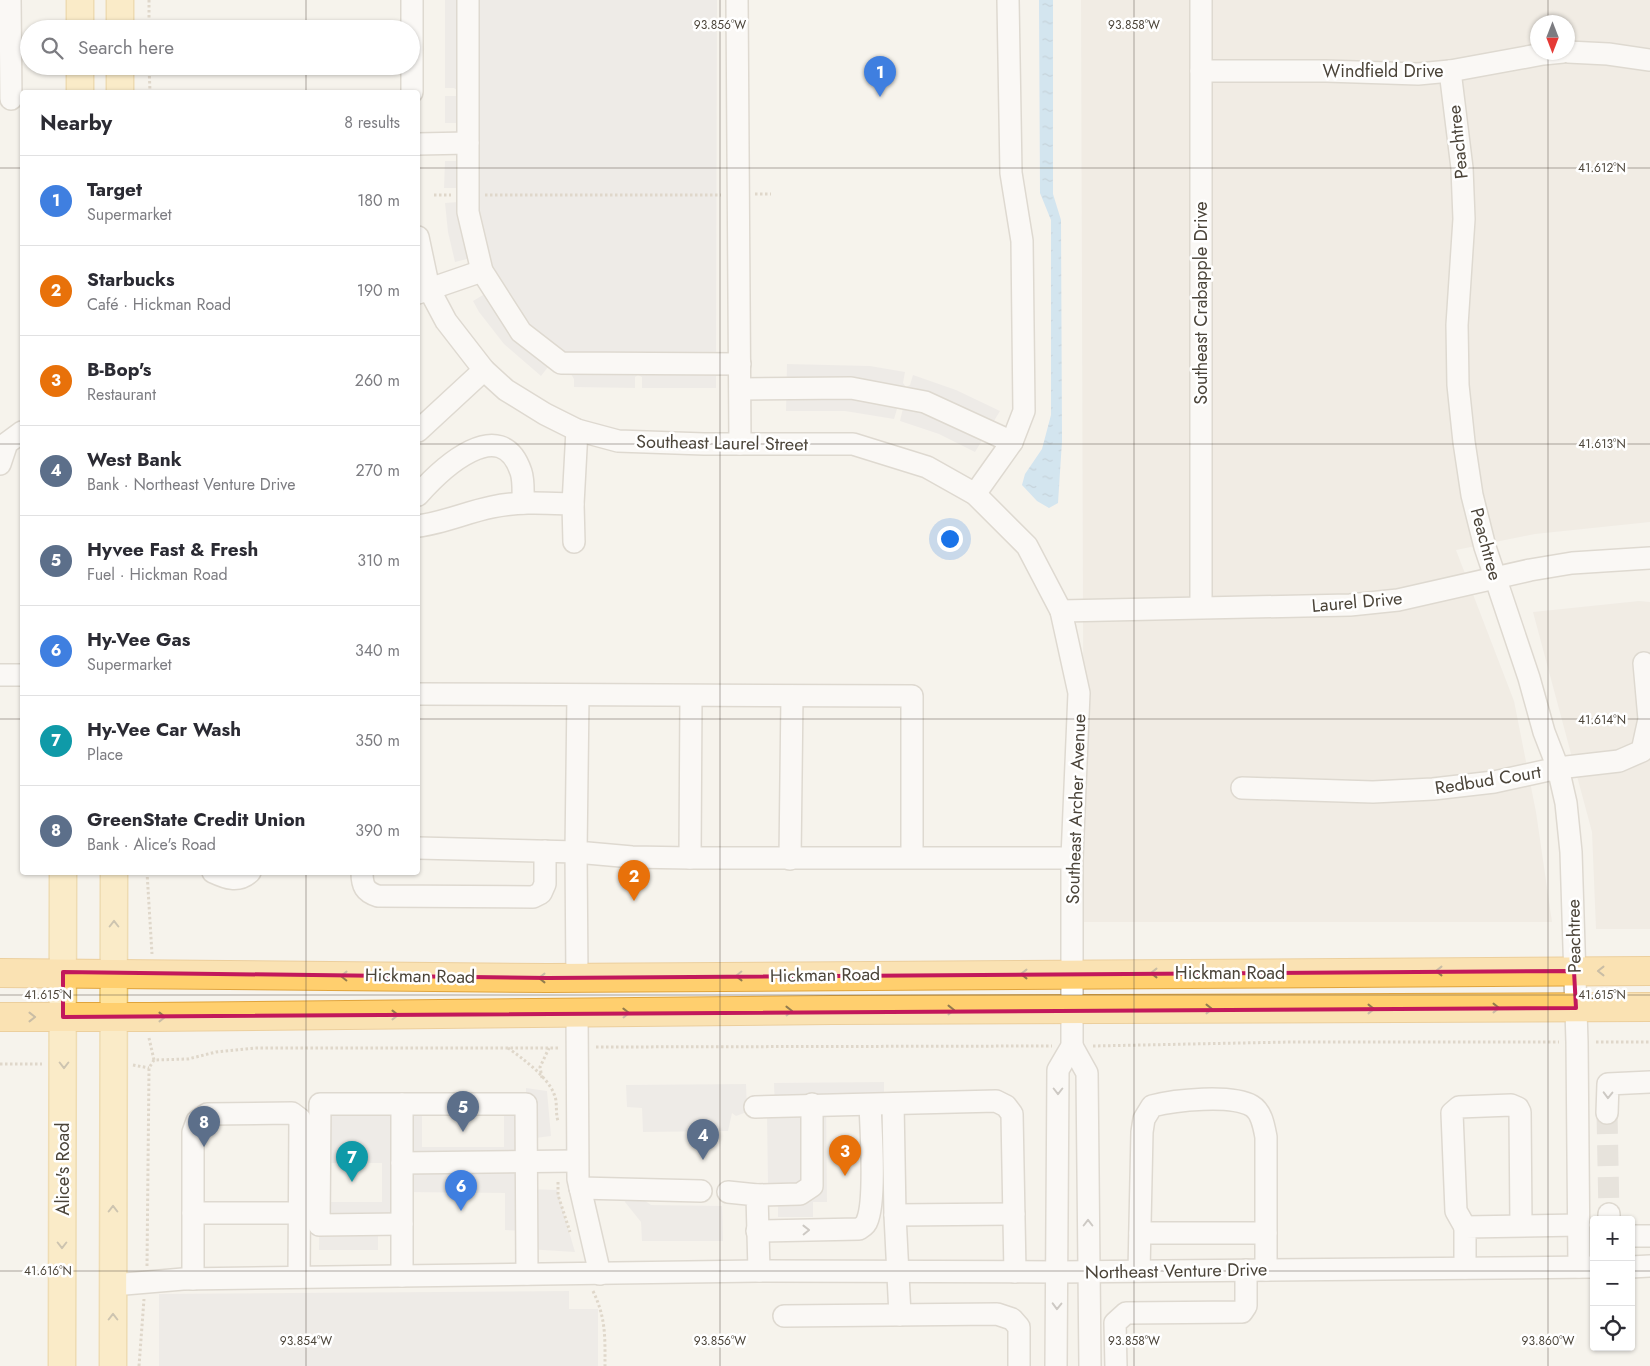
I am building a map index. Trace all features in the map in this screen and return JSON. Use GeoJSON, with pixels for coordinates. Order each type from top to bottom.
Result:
{"type":"FeatureCollection","features":[{"type":"Feature","properties":{"kind":"highway","name":"Hickman Road"},"geometry":{"type":"LineString","coordinates":[[0,972],[577,978],[1650,971]]}},
{"type":"Feature","properties":{"kind":"highway","name":"Hickman Road"},"geometry":{"type":"LineString","coordinates":[[0,1017],[113,1018],[577,1013],[1650,1007]]}},
{"type":"Feature","properties":{"kind":"main road"},"geometry":{"type":"LineString","coordinates":[[80,0],[80,20]]}},
{"type":"Feature","properties":{"kind":"main road"},"geometry":{"type":"LineString","coordinates":[[120,0],[120,20]]}},
{"type":"Feature","properties":{"kind":"main road"},"geometry":{"type":"LineString","coordinates":[[80,75],[80,90]]}},
{"type":"Feature","properties":{"kind":"main road"},"geometry":{"type":"LineString","coordinates":[[120,75],[120,90]]}},
{"type":"Feature","properties":{"kind":"main road","name":"Alice's Road"},"geometry":{"type":"LineString","coordinates":[[62,1366],[64,875]]}},
{"type":"Feature","properties":{"kind":"main road"},"geometry":{"type":"LineString","coordinates":[[113,1366],[114,875]]}},
{"type":"Feature","properties":{"kind":"street"},"geometry":{"type":"LineString","coordinates":[[412,0],[412,20]]}},
{"type":"Feature","properties":{"kind":"street"},"geometry":{"type":"LineString","coordinates":[[468,0],[468,212],[482,271],[521,332],[561,363],[740,364]]}},
{"type":"Feature","properties":{"kind":"street"},"geometry":{"type":"LineString","coordinates":[[737,0],[740,444]]}},
{"type":"Feature","properties":{"kind":"street"},"geometry":{"type":"LineString","coordinates":[[975,494],[1012,442],[1024,411],[1022,241],[1011,173],[1008,0]]}},
{"type":"Feature","properties":{"kind":"street","name":"Southeast Crabapple Drive"},"geometry":{"type":"LineString","coordinates":[[1201,0],[1201,607]]}},
{"type":"Feature","properties":{"kind":"street"},"geometry":{"type":"LineString","coordinates":[[7,2],[11,99]]}},
{"type":"Feature","properties":{"kind":"street"},"geometry":{"type":"LineString","coordinates":[[1575,52],[1608,54],[1650,60]]}},
{"type":"Feature","properties":{"kind":"street","name":"Windfield Drive"},"geometry":{"type":"LineString","coordinates":[[1201,71],[1326,71],[1418,74],[1450,71],[1530,56]]}},
{"type":"Feature","properties":{"kind":"street","name":"Peachtree"},"geometry":{"type":"LineString","coordinates":[[1450,71],[1463,185],[1464,219],[1457,325],[1458,385],[1472,495],[1494,577],[1529,678],[1544,732],[1558,768],[1566,802],[1575,921],[1574,971],[1577,1042],[1579,1225],[1586,1267]]}},
{"type":"Feature","properties":{"kind":"street"},"geometry":{"type":"LineString","coordinates":[[412,75],[412,90]]}},
{"type":"Feature","properties":{"kind":"street"},"geometry":{"type":"LineString","coordinates":[[420,144],[468,143]]}},
{"type":"Feature","properties":{"kind":"street","name":"Southeast Laurel Street"},"geometry":{"type":"LineString","coordinates":[[420,258],[423,291],[484,370],[506,390],[545,414],[577,430],[618,441],[853,444],[927,467],[975,494],[1027,546],[1061,611]]}},
{"type":"Feature","properties":{"kind":"street"},"geometry":{"type":"LineString","coordinates":[[423,291],[482,271]]}},
{"type":"Feature","properties":{"kind":"street"},"geometry":{"type":"LineString","coordinates":[[420,429],[484,370]]}},
{"type":"Feature","properties":{"kind":"street"},"geometry":{"type":"LineString","coordinates":[[740,389],[851,388],[925,402],[1012,442]]}},
{"type":"Feature","properties":{"kind":"street"},"geometry":{"type":"LineString","coordinates":[[574,542],[573,504],[577,430]]}},
{"type":"Feature","properties":{"kind":"street"},"geometry":{"type":"LineString","coordinates":[[0,464],[7,443],[20,433]]}},
{"type":"Feature","properties":{"kind":"street"},"geometry":{"type":"LineString","coordinates":[[420,493],[431,481],[465,454],[480,446],[495,446],[509,451],[516,461],[522,474],[523,503]]}},
{"type":"Feature","properties":{"kind":"street"},"geometry":{"type":"LineString","coordinates":[[420,526],[437,524],[494,506],[523,503],[573,504]]}},
{"type":"Feature","properties":{"kind":"street","name":"Laurel Drive"},"geometry":{"type":"LineString","coordinates":[[1061,611],[1201,607],[1350,606],[1398,600],[1494,577],[1572,563],[1650,558]]}},
{"type":"Feature","properties":{"kind":"street","name":"Southeast Archer Avenue"},"geometry":{"type":"LineString","coordinates":[[1061,611],[1079,693],[1072,858],[1072,1046]]}},
{"type":"Feature","properties":{"kind":"street","name":"Redbud Court"},"geometry":{"type":"LineString","coordinates":[[1242,788],[1364,792],[1433,789],[1494,782],[1558,768],[1619,762],[1646,755],[1649,719],[1644,662]]}},
{"type":"Feature","properties":{"kind":"street"},"geometry":{"type":"LineString","coordinates":[[0,675],[20,675]]}},
{"type":"Feature","properties":{"kind":"street"},"geometry":{"type":"LineString","coordinates":[[420,694],[912,696],[912,857]]}},
{"type":"Feature","properties":{"kind":"street"},"geometry":{"type":"LineString","coordinates":[[577,978],[578,696]]}},
{"type":"Feature","properties":{"kind":"street"},"geometry":{"type":"LineString","coordinates":[[690,858],[691,696]]}},
{"type":"Feature","properties":{"kind":"street"},"geometry":{"type":"LineString","coordinates":[[790,859],[792,696]]}},
{"type":"Feature","properties":{"kind":"street"},"geometry":{"type":"LineString","coordinates":[[420,848],[545,850],[632,857],[690,858],[1072,858]]}},
{"type":"Feature","properties":{"kind":"street"},"geometry":{"type":"LineString","coordinates":[[362,875],[363,884],[368,892],[378,896],[533,896],[541,893],[545,884],[545,850]]}},
{"type":"Feature","properties":{"kind":"street"},"geometry":{"type":"LineString","coordinates":[[219,875],[230,880],[247,875]]}},
{"type":"Feature","properties":{"kind":"street"},"geometry":{"type":"LineString","coordinates":[[577,1013],[576,1162],[580,1188],[600,1274]]}},
{"type":"Feature","properties":{"kind":"street"},"geometry":{"type":"LineString","coordinates":[[1056,1366],[1058,1070],[1072,1046],[1088,1073],[1090,1366]]}},
{"type":"Feature","properties":{"kind":"street"},"geometry":{"type":"LineString","coordinates":[[1607,1113],[1608,1084],[1650,1082]]}},
{"type":"Feature","properties":{"kind":"street"},"geometry":{"type":"LineString","coordinates":[[1116,1366],[1115,1323],[1126,1313],[1242,1312],[1246,1306],[1266,1233],[1266,1137],[1262,1118],[1253,1106],[1232,1100],[1167,1102],[1152,1106],[1144,1119],[1142,1132],[1139,1271]]}},
{"type":"Feature","properties":{"kind":"street"},"geometry":{"type":"LineString","coordinates":[[755,1107],[812,1104],[870,1105],[996,1101],[1006,1106],[1012,1114],[1015,1272]]}},
{"type":"Feature","properties":{"kind":"street"},"geometry":{"type":"LineString","coordinates":[[402,1224],[319,1225],[320,1104],[526,1104],[528,1274]]}},
{"type":"Feature","properties":{"kind":"street"},"geometry":{"type":"LineString","coordinates":[[402,1104],[402,1276]]}},
{"type":"Feature","properties":{"kind":"street"},"geometry":{"type":"LineString","coordinates":[[728,1192],[800,1194],[812,1186],[812,1104]]}},
{"type":"Feature","properties":{"kind":"street"},"geometry":{"type":"LineString","coordinates":[[893,1104],[895,1216],[900,1315]]}},
{"type":"Feature","properties":{"kind":"street"},"geometry":{"type":"LineString","coordinates":[[757,1231],[859,1229],[866,1224],[871,1203],[870,1105]]}},
{"type":"Feature","properties":{"kind":"street"},"geometry":{"type":"LineString","coordinates":[[1465,1268],[1465,1227],[1456,1210],[1452,1113],[1459,1107],[1511,1105],[1518,1108],[1520,1112],[1521,1225]]}},
{"type":"Feature","properties":{"kind":"street"},"geometry":{"type":"LineString","coordinates":[[193,1279],[193,1132],[197,1121],[207,1114],[292,1113],[300,1119],[302,1134],[299,1277]]}},
{"type":"Feature","properties":{"kind":"street"},"geometry":{"type":"LineString","coordinates":[[402,1163],[576,1162]]}},
{"type":"Feature","properties":{"kind":"street"},"geometry":{"type":"LineString","coordinates":[[580,1188],[701,1191]]}},
{"type":"Feature","properties":{"kind":"street"},"geometry":{"type":"LineString","coordinates":[[757,1194],[759,1272]]}},
{"type":"Feature","properties":{"kind":"street"},"geometry":{"type":"LineString","coordinates":[[193,1213],[300,1213]]}},
{"type":"Feature","properties":{"kind":"street"},"geometry":{"type":"LineString","coordinates":[[895,1216],[1014,1214]]}},
{"type":"Feature","properties":{"kind":"street"},"geometry":{"type":"LineString","coordinates":[[1465,1227],[1579,1225]]}},
{"type":"Feature","properties":{"kind":"street"},"geometry":{"type":"LineString","coordinates":[[1140,1233],[1266,1233]]}},
{"type":"Feature","properties":{"kind":"street"},"geometry":{"type":"LineString","coordinates":[[1635,1236],[1650,1236]]}},
{"type":"Feature","properties":{"kind":"street"},"geometry":{"type":"LineString","coordinates":[[1635,1266],[1650,1266]]}},
{"type":"Feature","properties":{"kind":"street","name":"Northeast Venture Drive"},"geometry":{"type":"LineString","coordinates":[[113,1285],[193,1279],[528,1274],[1088,1272],[1586,1267]]}},
{"type":"Feature","properties":{"kind":"street"},"geometry":{"type":"LineString","coordinates":[[784,1316],[997,1314],[1012,1319],[1019,1327],[1019,1366]]}},
{"type":"Feature","properties":{"kind":"path"},"geometry":{"type":"LineString","coordinates":[[149,0],[149,20]]}},
{"type":"Feature","properties":{"kind":"path"},"geometry":{"type":"LineString","coordinates":[[149,75],[150,90]]}},
{"type":"Feature","properties":{"kind":"path"},"geometry":{"type":"LineString","coordinates":[[434,195],[770,194]]}},
{"type":"Feature","properties":{"kind":"path"},"geometry":{"type":"LineString","coordinates":[[147,875],[153,940]]}},
{"type":"Feature","properties":{"kind":"path"},"geometry":{"type":"LineString","coordinates":[[140,1366],[148,1250],[149,1068],[154,1060],[188,1059],[216,1052],[255,1048],[1072,1046],[1290,1042],[1650,1042]]}},
{"type":"Feature","properties":{"kind":"path"},"geometry":{"type":"LineString","coordinates":[[542,1078],[540,1067],[549,1048]]}},
{"type":"Feature","properties":{"kind":"highlighted area"},"geometry":{"type":"Polygon","coordinates":[[[1574,971],[1576,1008],[63,1017],[63,972],[548,978],[1574,971]]]}},
{"type":"Feature","properties":{"kind":"shaded area"},"geometry":{"type":"Polygon","coordinates":[[[445,0],[717,0],[716,388],[642,388],[642,377],[638,375],[635,377],[635,388],[574,387],[574,379],[571,374],[561,373],[548,367],[541,376],[504,344],[479,312],[473,301],[483,295],[469,261],[467,259],[455,262],[448,232],[445,203],[458,202],[458,188],[444,188],[445,161],[456,161],[457,123],[445,123],[445,96],[456,96],[458,91],[454,88],[445,88],[445,0]]]}},
{"type":"Feature","properties":{"kind":"shaded area"},"geometry":{"type":"Polygon","coordinates":[[[1081,0],[1650,0],[1650,522],[1535,534],[1456,550],[1514,701],[1536,812],[1552,922],[1084,922],[1081,0]]]}},
{"type":"Feature","properties":{"kind":"shaded area"},"geometry":{"type":"Polygon","coordinates":[[[787,364],[870,366],[905,372],[903,383],[906,387],[910,385],[913,375],[956,390],[1000,411],[975,452],[939,434],[900,421],[903,408],[897,409],[894,419],[845,411],[786,411],[787,364]]]}},
{"type":"Feature","properties":{"kind":"shaded area"},"geometry":{"type":"Polygon","coordinates":[[[1639,601],[1650,602],[1650,929],[1596,929],[1592,832],[1533,612],[1639,601]]]}},
{"type":"Feature","properties":{"kind":"shaded area"},"geometry":{"type":"Polygon","coordinates":[[[884,1082],[884,1096],[826,1096],[827,1202],[813,1202],[813,1217],[778,1217],[778,1184],[768,1183],[767,1117],[775,1116],[774,1083],[884,1082]]]}},
{"type":"Feature","properties":{"kind":"shaded area"},"geometry":{"type":"Polygon","coordinates":[[[746,1084],[747,1112],[736,1116],[732,1113],[728,1131],[643,1132],[642,1108],[627,1107],[626,1085],[746,1084]]]}},
{"type":"Feature","properties":{"kind":"shaded area"},"geometry":{"type":"Polygon","coordinates":[[[526,1088],[547,1091],[551,1136],[527,1139],[527,1189],[557,1190],[575,1252],[527,1249],[527,1231],[505,1230],[505,1193],[402,1192],[402,1224],[378,1225],[378,1250],[319,1250],[320,1104],[526,1103],[526,1088]],[[422,1116],[422,1147],[504,1147],[504,1116],[422,1116]],[[321,1163],[321,1202],[382,1202],[382,1163],[321,1163]]]}},
{"type":"Feature","properties":{"kind":"shaded area"},"geometry":{"type":"Polygon","coordinates":[[[627,1188],[651,1205],[722,1206],[723,1241],[642,1241],[641,1222],[625,1202],[627,1188]]]}},
{"type":"Feature","properties":{"kind":"shaded area"},"geometry":{"type":"Polygon","coordinates":[[[569,1291],[569,1309],[598,1309],[598,1366],[159,1366],[159,1294],[569,1291]]]}},
{"type":"Feature","properties":{"kind":"water"},"geometry":{"type":"Polygon","coordinates":[[[1039,0],[1053,0],[1053,194],[1061,220],[1062,441],[1058,503],[1049,508],[1037,501],[1022,485],[1025,474],[1042,449],[1051,415],[1051,220],[1040,193],[1039,0]]]}},
{"type":"Feature","properties":{"kind":"tunnel"},"geometry":{"type":"LineString","coordinates":[[1607,1113],[1609,1214]]}},
{"type":"Feature","properties":{"kind":"place","name":"Target"},"geometry":{"type":"Point","coordinates":[880,97]}},
{"type":"Feature","properties":{"kind":"place","name":"Starbucks"},"geometry":{"type":"Point","coordinates":[634,901]}},
{"type":"Feature","properties":{"kind":"place","name":"Hyvee Fast & Fresh"},"geometry":{"type":"Point","coordinates":[463,1132]}},
{"type":"Feature","properties":{"kind":"place","name":"GreenState Credit Union"},"geometry":{"type":"Point","coordinates":[204,1147]}},
{"type":"Feature","properties":{"kind":"place","name":"West Bank"},"geometry":{"type":"Point","coordinates":[703,1160]}},
{"type":"Feature","properties":{"kind":"place","name":"B-Bop's"},"geometry":{"type":"Point","coordinates":[845,1176]}},
{"type":"Feature","properties":{"kind":"place","name":"Hy-Vee Car Wash"},"geometry":{"type":"Point","coordinates":[352,1182]}},
{"type":"Feature","properties":{"kind":"place","name":"Hy-Vee Gas"},"geometry":{"type":"Point","coordinates":[461,1211]}}]}
